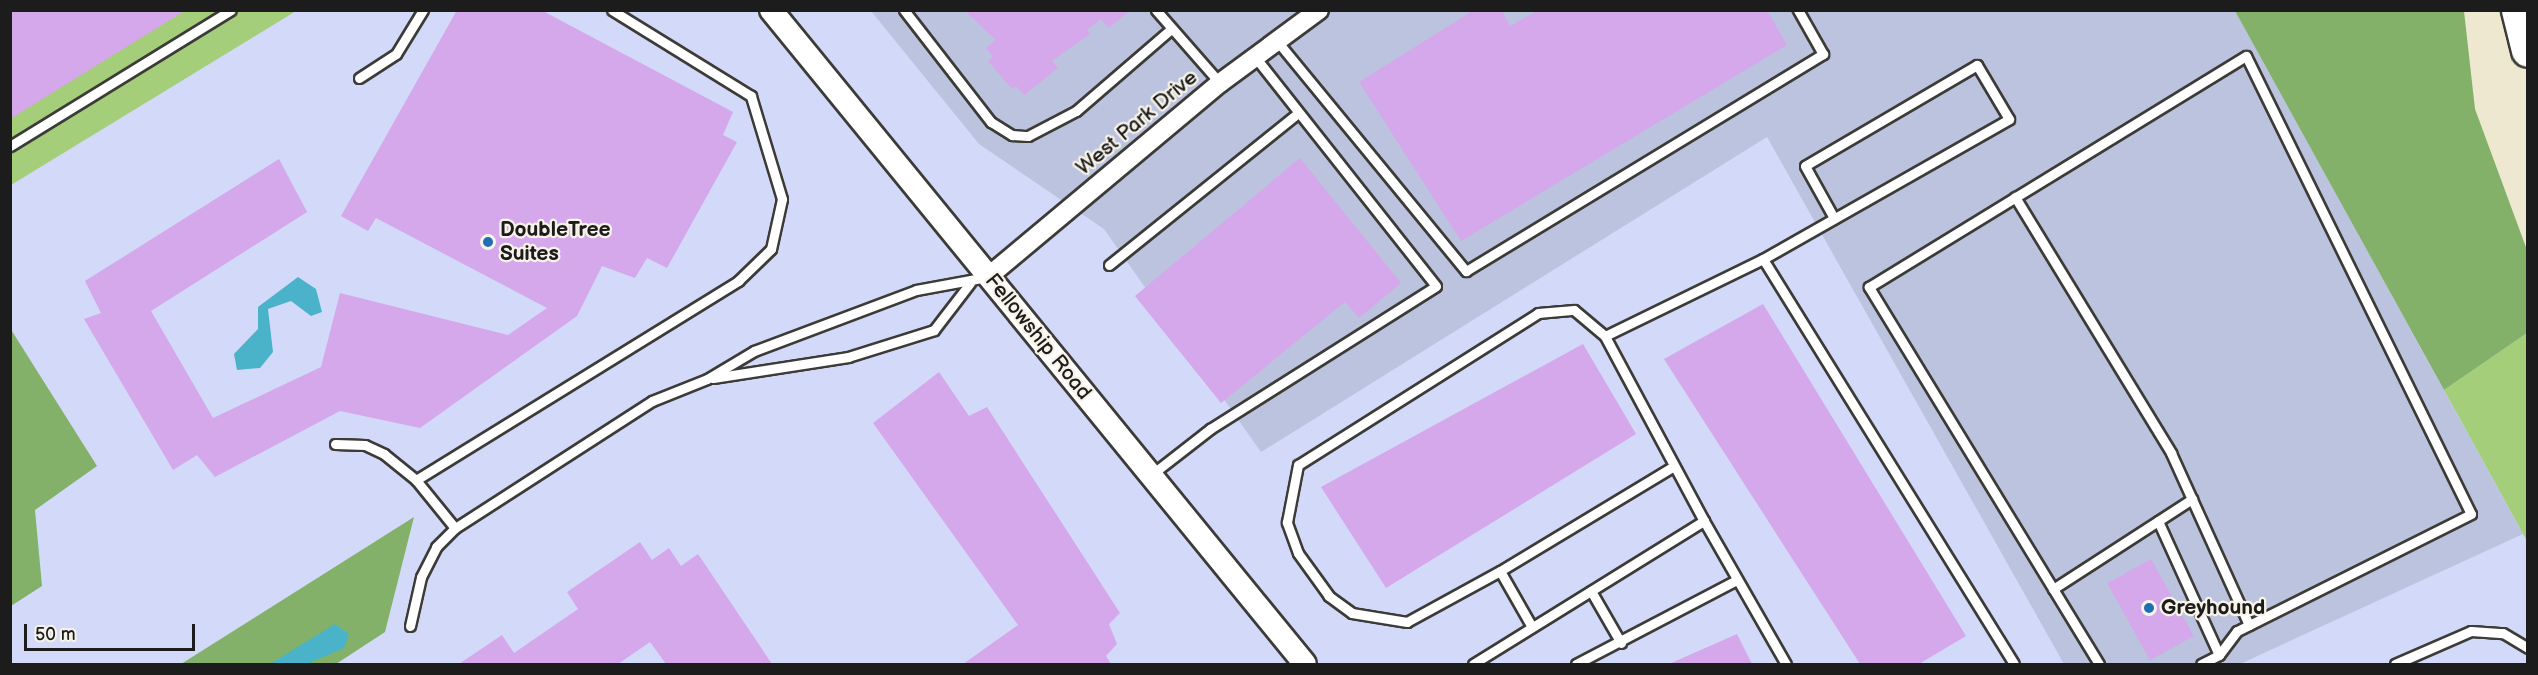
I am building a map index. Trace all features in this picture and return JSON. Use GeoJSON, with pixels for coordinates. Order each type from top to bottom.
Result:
{"type":"FeatureCollection","features":[{"type":"Feature","properties":{"kind":"highway"},"geometry":{"type":"LineString","coordinates":[[2518,10],[2528,50]]}},
{"type":"Feature","properties":{"kind":"street","name":"Fellowship Road"},"geometry":{"type":"LineString","coordinates":[[771,10],[979,280],[1151,475],[1305,664]]}},
{"type":"Feature","properties":{"kind":"street","name":"West Park Drive"},"geometry":{"type":"LineString","coordinates":[[979,280],[1220,83],[1319,10]]}},
{"type":"Feature","properties":{"kind":"lane"},"geometry":{"type":"LineString","coordinates":[[10,146],[231,10]]}},
{"type":"Feature","properties":{"kind":"lane"},"geometry":{"type":"LineString","coordinates":[[359,78],[396,54],[423,10]]}},
{"type":"Feature","properties":{"kind":"lane"},"geometry":{"type":"LineString","coordinates":[[416,480],[738,281],[760,264],[778,236],[782,199],[751,96],[612,10]]}},
{"type":"Feature","properties":{"kind":"lane"},"geometry":{"type":"LineString","coordinates":[[904,10],[991,122],[1012,135],[1028,136],[1076,111],[1171,29]]}},
{"type":"Feature","properties":{"kind":"lane"},"geometry":{"type":"LineString","coordinates":[[1156,10],[1220,83]]}},
{"type":"Feature","properties":{"kind":"lane"},"geometry":{"type":"LineString","coordinates":[[1277,41],[1466,271],[1822,54],[1798,10]]}},
{"type":"Feature","properties":{"kind":"lane"},"geometry":{"type":"LineString","coordinates":[[2099,664],[1869,287],[2246,56],[2471,514],[2237,631],[2219,655],[2201,664]]}},
{"type":"Feature","properties":{"kind":"lane"},"geometry":{"type":"LineString","coordinates":[[1151,475],[1210,429],[1436,286],[1255,57]]}},
{"type":"Feature","properties":{"kind":"lane"},"geometry":{"type":"LineString","coordinates":[[1605,336],[1763,259],[2009,119],[1977,65],[1805,166],[1834,218]]}},
{"type":"Feature","properties":{"kind":"lane"},"geometry":{"type":"LineString","coordinates":[[1109,265],[1298,112]]}},
{"type":"Feature","properties":{"kind":"lane"},"geometry":{"type":"LineString","coordinates":[[2015,197],[2171,453],[2249,625]]}},
{"type":"Feature","properties":{"kind":"lane"},"geometry":{"type":"LineString","coordinates":[[1763,259],[2014,664]]}},
{"type":"Feature","properties":{"kind":"lane"},"geometry":{"type":"LineString","coordinates":[[410,627],[422,577],[436,547],[455,528],[652,401],[707,379],[754,351],[916,290],[979,280]]}},
{"type":"Feature","properties":{"kind":"lane"},"geometry":{"type":"LineString","coordinates":[[707,379],[815,364],[934,330],[979,280]]}},
{"type":"Feature","properties":{"kind":"lane"},"geometry":{"type":"LineString","coordinates":[[1674,466],[1500,571],[1407,622],[1352,614],[1329,596],[1298,553],[1287,522],[1298,465],[1538,313],[1574,310],[1605,336],[1736,581],[1786,664]]}},
{"type":"Feature","properties":{"kind":"lane"},"geometry":{"type":"LineString","coordinates":[[335,444],[365,445],[384,454],[416,480],[455,528]]}},
{"type":"Feature","properties":{"kind":"lane"},"geometry":{"type":"LineString","coordinates":[[2053,589],[2192,499]]}},
{"type":"Feature","properties":{"kind":"lane"},"geometry":{"type":"LineString","coordinates":[[1473,664],[1704,521]]}},
{"type":"Feature","properties":{"kind":"lane"},"geometry":{"type":"LineString","coordinates":[[2158,521],[2219,655]]}},
{"type":"Feature","properties":{"kind":"lane"},"geometry":{"type":"LineString","coordinates":[[1500,571],[1532,627]]}},
{"type":"Feature","properties":{"kind":"lane"},"geometry":{"type":"LineString","coordinates":[[1576,664],[1621,643],[1736,581]]}},
{"type":"Feature","properties":{"kind":"lane"},"geometry":{"type":"LineString","coordinates":[[1591,591],[1621,643]]}},
{"type":"Feature","properties":{"kind":"lane"},"geometry":{"type":"LineString","coordinates":[[2395,664],[2471,631],[2503,633],[2528,648]]}},
{"type":"Feature","properties":{"kind":"shaded area"},"geometry":{"type":"Polygon","coordinates":[[[10,11],[2402,11],[2527,307],[2527,664],[11,664],[10,11]]]}},
{"type":"Feature","properties":{"kind":"shaded area"},"geometry":{"type":"Polygon","coordinates":[[[871,11],[2235,11],[2523,534],[2240,664],[2064,664],[1767,137],[1261,452],[1104,229],[979,144],[871,11]]]}},
{"type":"Feature","properties":{"kind":"green space"},"geometry":{"type":"Polygon","coordinates":[[[11,11],[296,11],[11,185],[11,11]]]}},
{"type":"Feature","properties":{"kind":"green space"},"geometry":{"type":"Polygon","coordinates":[[[2235,11],[2464,11],[2475,109],[2527,250],[2527,333],[2444,390],[2235,11]]]}},
{"type":"Feature","properties":{"kind":"green space"},"geometry":{"type":"Polygon","coordinates":[[[10,328],[97,466],[35,510],[42,586],[11,606],[10,328]]]}},
{"type":"Feature","properties":{"kind":"green space"},"geometry":{"type":"Polygon","coordinates":[[[2527,333],[2527,541],[2444,390],[2527,333]]]}},
{"type":"Feature","properties":{"kind":"green space"},"geometry":{"type":"Polygon","coordinates":[[[414,517],[385,632],[336,664],[181,664],[414,517]]]}},
{"type":"Feature","properties":{"kind":"water"},"geometry":{"type":"Polygon","coordinates":[[[298,277],[316,289],[322,312],[311,316],[291,301],[268,309],[273,352],[260,368],[237,370],[234,354],[258,329],[258,307],[298,277]]]}},
{"type":"Feature","properties":{"kind":"water"},"geometry":{"type":"Polygon","coordinates":[[[335,624],[349,634],[344,648],[307,664],[270,664],[335,624]]]}},
{"type":"Feature","properties":{"kind":"building"},"geometry":{"type":"Polygon","coordinates":[[[10,10],[186,10],[10,119],[10,10]]]}},
{"type":"Feature","properties":{"kind":"building","name":"DoubleTree Suites"},"geometry":{"type":"Polygon","coordinates":[[[457,10],[541,10],[733,112],[723,135],[737,142],[667,268],[647,258],[635,278],[602,266],[577,316],[420,428],[340,411],[215,477],[197,455],[173,470],[84,319],[101,313],[85,281],[279,159],[307,212],[151,311],[213,418],[321,367],[340,293],[508,335],[547,308],[376,218],[368,231],[341,216],[457,10]]]}},
{"type":"Feature","properties":{"kind":"building"},"geometry":{"type":"Polygon","coordinates":[[[964,10],[1130,10],[1109,28],[1101,19],[1087,30],[1090,34],[1052,61],[1058,68],[1024,95],[1016,86],[1012,89],[988,61],[993,57],[986,48],[996,40],[964,10]]]}},
{"type":"Feature","properties":{"kind":"building"},"geometry":{"type":"Polygon","coordinates":[[[1474,10],[1502,10],[1510,26],[1539,10],[1767,10],[1787,45],[1461,241],[1359,82],[1474,10]]]}},
{"type":"Feature","properties":{"kind":"building"},"geometry":{"type":"Polygon","coordinates":[[[1300,158],[1401,283],[1359,318],[1345,302],[1221,403],[1135,296],[1300,158]]]}},
{"type":"Feature","properties":{"kind":"building"},"geometry":{"type":"Polygon","coordinates":[[[1763,304],[1966,636],[1919,664],[1860,664],[1664,359],[1763,304]]]}},
{"type":"Feature","properties":{"kind":"building"},"geometry":{"type":"Polygon","coordinates":[[[1583,344],[1636,434],[1386,588],[1321,487],[1583,344]]]}},
{"type":"Feature","properties":{"kind":"building"},"geometry":{"type":"Polygon","coordinates":[[[939,372],[969,416],[987,407],[1120,613],[1109,624],[1117,644],[1106,656],[1111,664],[963,664],[1018,625],[873,423],[939,372]]]}},
{"type":"Feature","properties":{"kind":"building"},"geometry":{"type":"Polygon","coordinates":[[[640,542],[652,560],[669,548],[681,566],[698,554],[772,664],[666,664],[650,642],[618,664],[459,664],[502,635],[514,653],[578,609],[567,592],[640,542]]]}},
{"type":"Feature","properties":{"kind":"building","name":"Greyhound"},"geometry":{"type":"Polygon","coordinates":[[[2151,559],[2194,636],[2150,660],[2107,583],[2151,559]]]}},
{"type":"Feature","properties":{"kind":"building"},"geometry":{"type":"Polygon","coordinates":[[[1737,634],[1752,664],[1669,664],[1737,634]]]}},
{"type":"Feature","properties":{"kind":"place","name":"DoubleTree Suites"},"geometry":{"type":"Point","coordinates":[488,242]}},
{"type":"Feature","properties":{"kind":"place","name":"Greyhound"},"geometry":{"type":"Point","coordinates":[2149,608]}}]}
